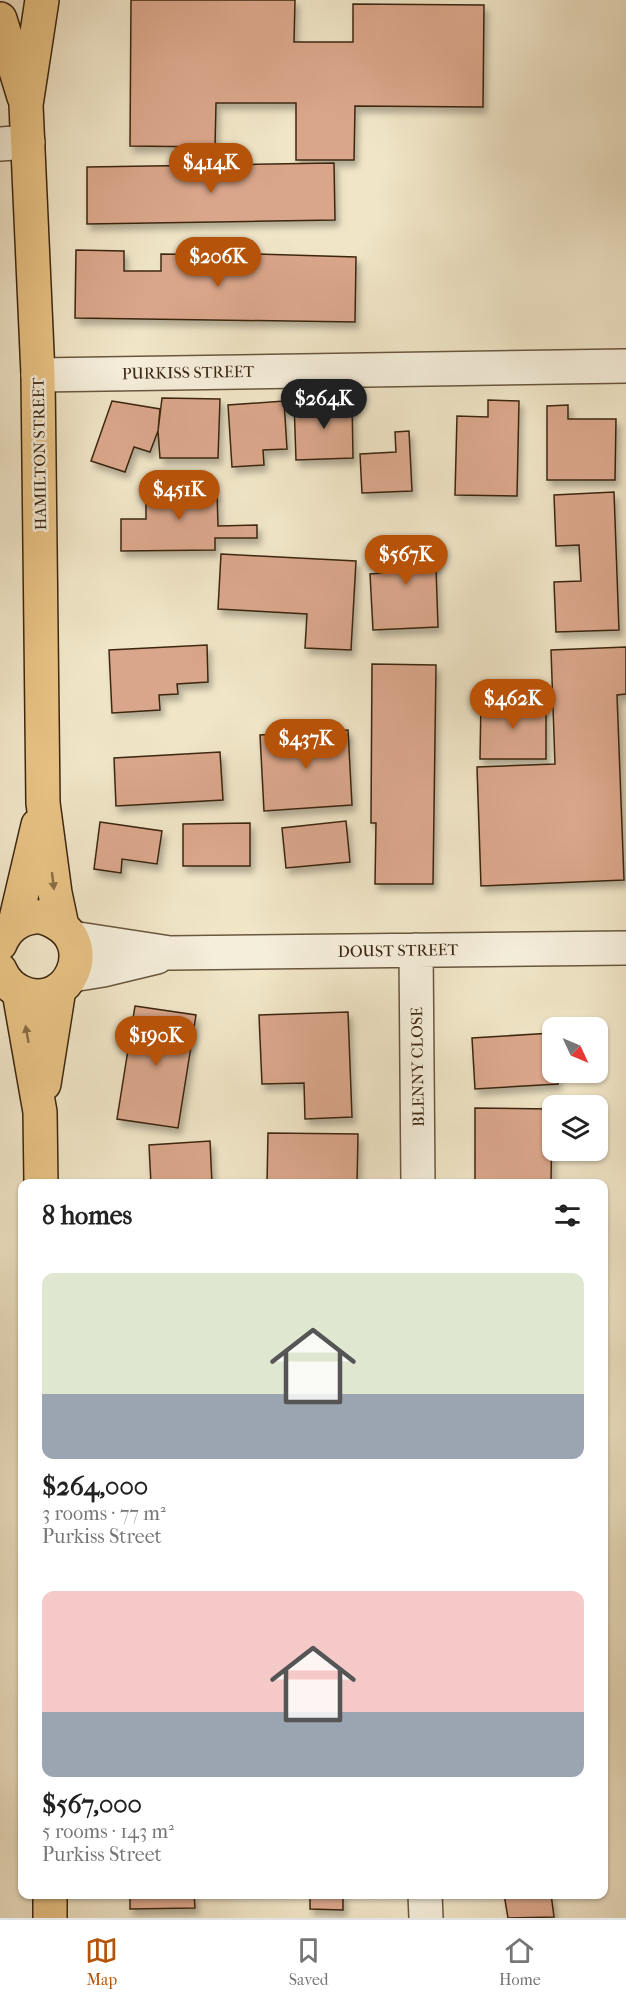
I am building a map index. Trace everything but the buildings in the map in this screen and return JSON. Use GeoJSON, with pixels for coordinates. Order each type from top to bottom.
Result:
{"type":"FeatureCollection","features":[{"type":"Feature","properties":{"kind":"main road","name":"HAMILTON STREET"},"geometry":{"type":"LineString","coordinates":[[42,0],[26,105],[14,143],[38,375],[43,803],[55,893],[67,932],[76,950],[76,963],[66,982]]}},
{"type":"Feature","properties":{"kind":"main road","name":"HAMILTON STREET"},"geometry":{"type":"LineString","coordinates":[[0,19],[26,105]]}},
{"type":"Feature","properties":{"kind":"main road","name":"HAMILTON STREET"},"geometry":{"type":"LineString","coordinates":[[5,935],[43,803]]}},
{"type":"Feature","properties":{"kind":"main road"},"geometry":{"type":"LineString","coordinates":[[5,935],[26,918],[37,917],[48,918],[67,932]]}},
{"type":"Feature","properties":{"kind":"main road"},"geometry":{"type":"LineString","coordinates":[[5,976],[30,995],[40,996],[50,994],[66,982]]}},
{"type":"Feature","properties":{"kind":"main road"},"geometry":{"type":"LineString","coordinates":[[5,976],[40,1112]]}},
{"type":"Feature","properties":{"kind":"main road"},"geometry":{"type":"LineString","coordinates":[[41,1179],[40,1112],[66,982]]}},
{"type":"Feature","properties":{"kind":"main road"},"geometry":{"type":"LineString","coordinates":[[50,1899],[50,1918]]}},
{"type":"Feature","properties":{"kind":"street","name":"PURKISS STREET"},"geometry":{"type":"LineString","coordinates":[[38,375],[626,366]]}},
{"type":"Feature","properties":{"kind":"street","name":"DOUST STREET"},"geometry":{"type":"LineString","coordinates":[[67,932],[170,953],[626,948]]}},
{"type":"Feature","properties":{"kind":"street","name":"BLENNY CLOSE"},"geometry":{"type":"LineString","coordinates":[[416,950],[418,1179]]}},
{"type":"Feature","properties":{"kind":"street","name":"DOUST STREET"},"geometry":{"type":"LineString","coordinates":[[66,982],[170,953]]}},
{"type":"Feature","properties":{"kind":"street"},"geometry":{"type":"LineString","coordinates":[[425,1899],[426,1918]]}}]}
